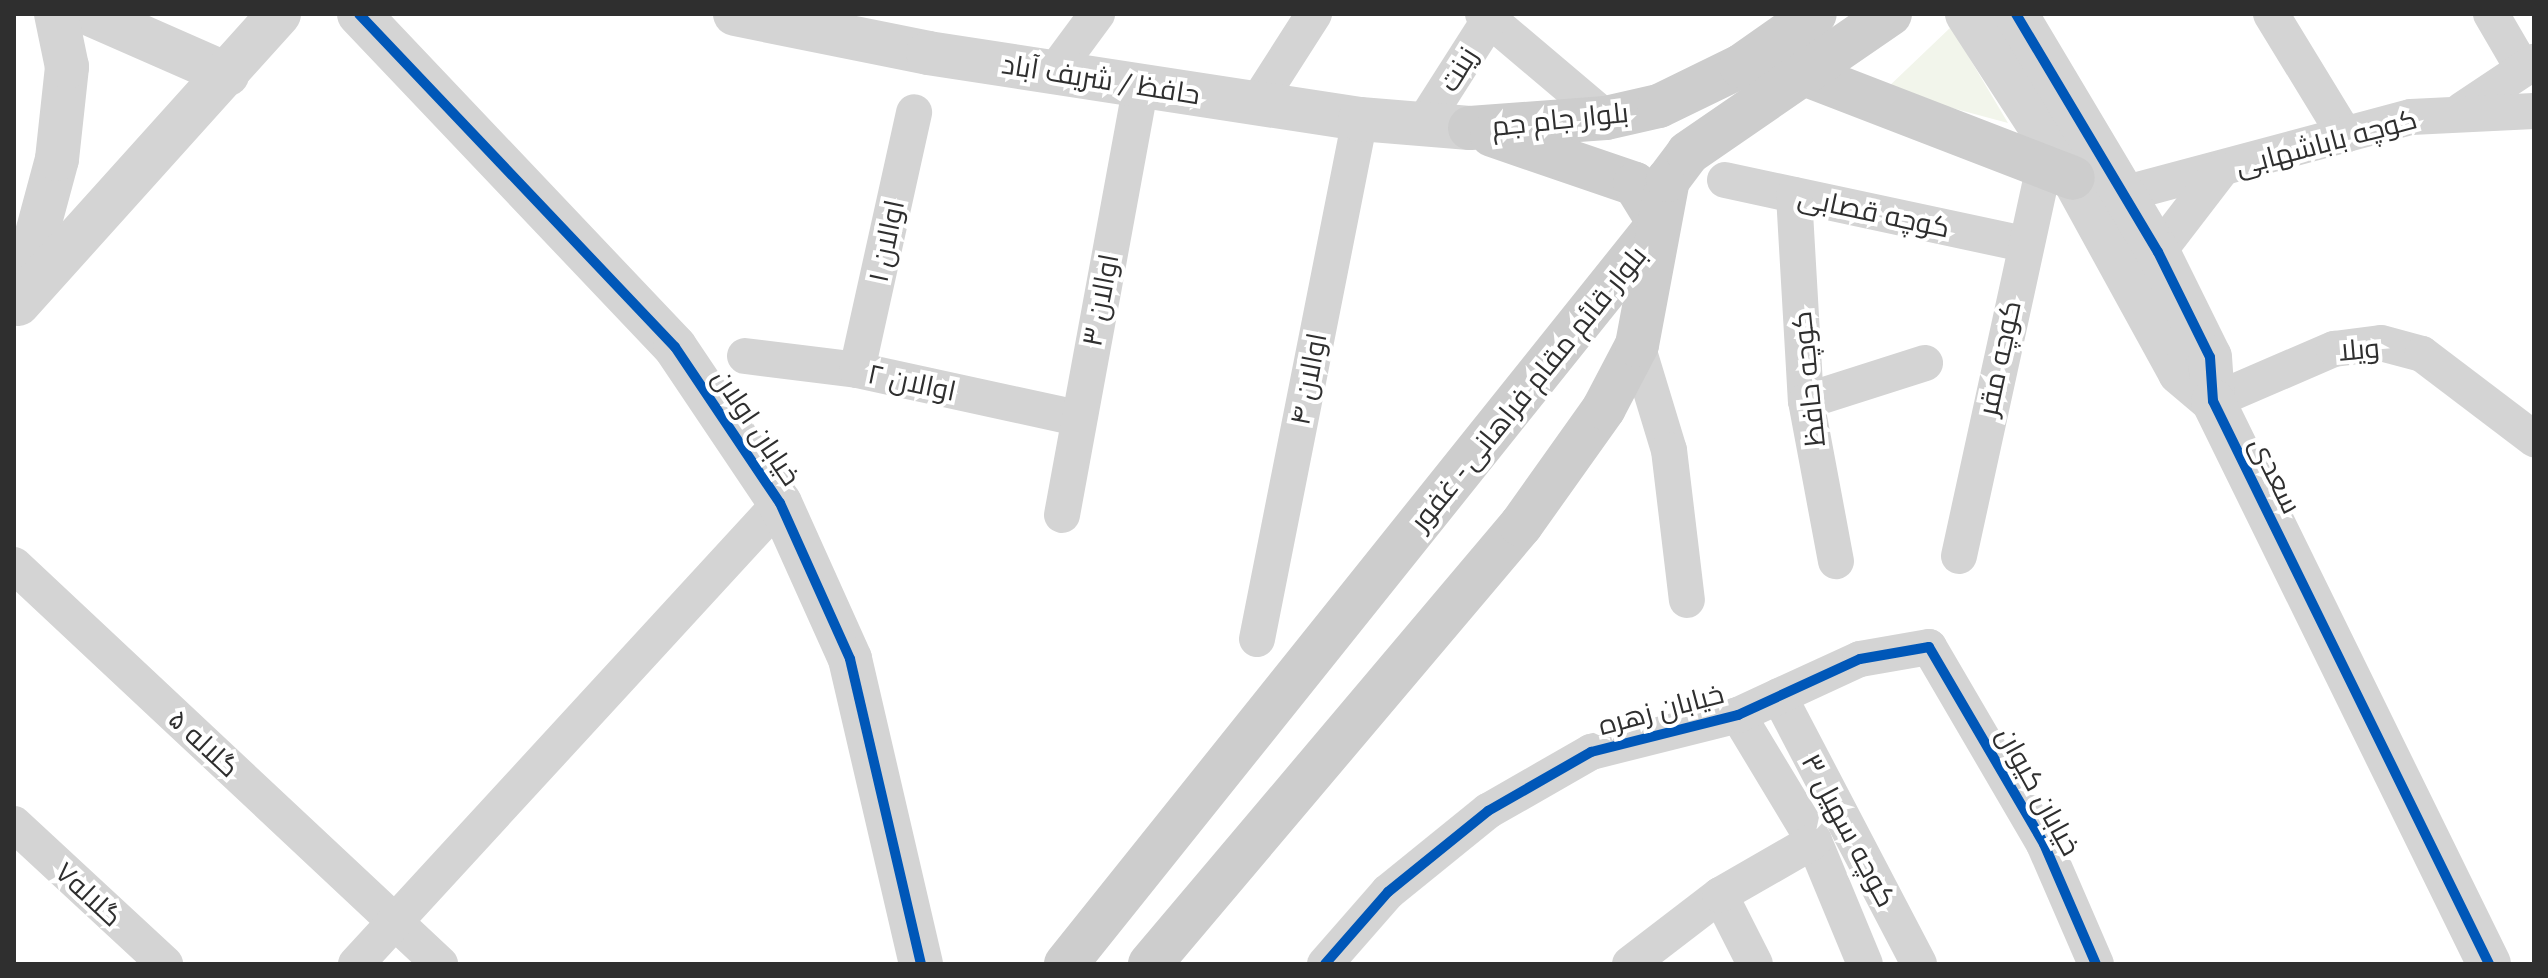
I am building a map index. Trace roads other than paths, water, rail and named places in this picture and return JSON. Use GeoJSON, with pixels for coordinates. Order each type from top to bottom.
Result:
{"type":"FeatureCollection","features":[{"type":"Feature","properties":{"kind":"main road","name":"بلوار جام جم"},"geometry":{"type":"LineString","coordinates":[[1470,128],[1606,118],[1659,106],[1741,66],[1815,14]]}},
{"type":"Feature","properties":{"kind":"main road"},"geometry":{"type":"LineString","coordinates":[[1659,223],[1668,180],[1688,153],[1890,14]]}},
{"type":"Feature","properties":{"kind":"main road"},"geometry":{"type":"LineString","coordinates":[[1804,74],[2059,170]]}},
{"type":"Feature","properties":{"kind":"main road"},"geometry":{"type":"LineString","coordinates":[[1470,128],[1635,184],[1659,223]]}},
{"type":"Feature","properties":{"kind":"main road","name":"بلوار قائم مقام فراهانی - غفور"},"geometry":{"type":"LineString","coordinates":[[1150,964],[1521,525],[1604,408],[1637,345],[1659,223]]}},
{"type":"Feature","properties":{"kind":"main road","name":"بلوار قائم مقام فراهانی - غفور"},"geometry":{"type":"LineString","coordinates":[[1066,964],[1659,223]]}},
{"type":"Feature","properties":{"kind":"street"},"geometry":{"type":"LineString","coordinates":[[16,308],[57,159],[67,67],[56,14]]}},
{"type":"Feature","properties":{"kind":"street"},"geometry":{"type":"LineString","coordinates":[[90,14],[227,74]]}},
{"type":"Feature","properties":{"kind":"street"},"geometry":{"type":"LineString","coordinates":[[16,308],[279,14]]}},
{"type":"Feature","properties":{"kind":"street","name":"حافظ / شریف آباد"},"geometry":{"type":"LineString","coordinates":[[735,14],[808,21],[1055,71],[1360,119],[1470,128]]}},
{"type":"Feature","properties":{"kind":"street"},"geometry":{"type":"LineString","coordinates":[[1055,71],[1097,14]]}},
{"type":"Feature","properties":{"kind":"street"},"geometry":{"type":"LineString","coordinates":[[1257,103],[1314,14]]}},
{"type":"Feature","properties":{"kind":"street","name":"سعدی"},"geometry":{"type":"LineString","coordinates":[[1967,14],[2180,373],[2213,401]]}},
{"type":"Feature","properties":{"kind":"street","name":"سعدی"},"geometry":{"type":"LineString","coordinates":[[2016,14],[2127,193],[2158,252],[2210,357],[2213,401],[2489,964]]}},
{"type":"Feature","properties":{"kind":"street"},"geometry":{"type":"LineString","coordinates":[[2271,14],[2345,135]]}},
{"type":"Feature","properties":{"kind":"street"},"geometry":{"type":"LineString","coordinates":[[2462,110],[2529,66],[2491,14]]}},
{"type":"Feature","properties":{"kind":"street"},"geometry":{"type":"LineString","coordinates":[[1488,16],[1606,118]]}},
{"type":"Feature","properties":{"kind":"street","name":"زینت"},"geometry":{"type":"LineString","coordinates":[[1423,124],[1488,16]]}},
{"type":"Feature","properties":{"kind":"street","name":"خیابان اولان"},"geometry":{"type":"LineString","coordinates":[[364,17],[675,347],[780,503],[850,659],[921,964]]}},
{"type":"Feature","properties":{"kind":"street","name":"اوالان ۳"},"geometry":{"type":"LineString","coordinates":[[1062,515],[1077,418],[1141,85]]}},
{"type":"Feature","properties":{"kind":"street","name":"کوچه باباشهابی"},"geometry":{"type":"LineString","coordinates":[[2158,252],[2221,170],[2345,135],[2462,110],[2534,111]]}},
{"type":"Feature","properties":{"kind":"street","name":"اوالان ۱"},"geometry":{"type":"LineString","coordinates":[[857,370],[914,112]]}},
{"type":"Feature","properties":{"kind":"street","name":"اوالان ۴"},"geometry":{"type":"LineString","coordinates":[[1257,639],[1360,119]]}},
{"type":"Feature","properties":{"kind":"street","name":"کوچه مقر"},"geometry":{"type":"LineString","coordinates":[[1959,556],[2023,244],[2059,170]]}},
{"type":"Feature","properties":{"kind":"street"},"geometry":{"type":"LineString","coordinates":[[2127,193],[2221,170]]}},
{"type":"Feature","properties":{"kind":"street","name":"کوچه قصابی"},"geometry":{"type":"LineString","coordinates":[[1725,180],[2023,244]]}},
{"type":"Feature","properties":{"kind":"street","name":"کوچه حافظ"},"geometry":{"type":"LineString","coordinates":[[1794,195],[1806,401],[1836,561]]}},
{"type":"Feature","properties":{"kind":"street","name":"ویلا"},"geometry":{"type":"LineString","coordinates":[[2213,401],[2334,349],[2381,343],[2422,354],[2534,439]]}},
{"type":"Feature","properties":{"kind":"street"},"geometry":{"type":"LineString","coordinates":[[1637,345],[1669,450],[1687,600]]}},
{"type":"Feature","properties":{"kind":"street","name":"اوالان ۲"},"geometry":{"type":"LineString","coordinates":[[745,356],[857,370],[1077,418]]}},
{"type":"Feature","properties":{"kind":"street"},"geometry":{"type":"LineString","coordinates":[[1806,401],[1925,363]]}},
{"type":"Feature","properties":{"kind":"street"},"geometry":{"type":"LineString","coordinates":[[356,964],[780,503]]}},
{"type":"Feature","properties":{"kind":"street","name":"گلاله ۵"},"geometry":{"type":"LineString","coordinates":[[14,565],[440,964]]}},
{"type":"Feature","properties":{"kind":"street","name":"خیابان زهره"},"geometry":{"type":"LineString","coordinates":[[1325,964],[1388,892],[1488,811],[1591,752],[1738,715],[1860,659],[1929,647]]}},
{"type":"Feature","properties":{"kind":"street","name":"خیابان کیوان"},"geometry":{"type":"LineString","coordinates":[[1929,647],[2044,844],[2096,964]]}},
{"type":"Feature","properties":{"kind":"street","name":"کوچه سهیل ۳"},"geometry":{"type":"LineString","coordinates":[[1779,696],[1919,964]]}},
{"type":"Feature","properties":{"kind":"street","name":"کوچه سهیل ۳"},"geometry":{"type":"LineString","coordinates":[[1738,715],[1814,841],[1865,964]]}},
{"type":"Feature","properties":{"kind":"street","name":"گلاله۷"},"geometry":{"type":"LineString","coordinates":[[14,824],[165,964]]}},
{"type":"Feature","properties":{"kind":"street"},"geometry":{"type":"LineString","coordinates":[[1630,964],[1676,947],[1720,895],[1814,841]]}},
{"type":"Feature","properties":{"kind":"street"},"geometry":{"type":"LineString","coordinates":[[1720,895],[1755,964]]}}]}
